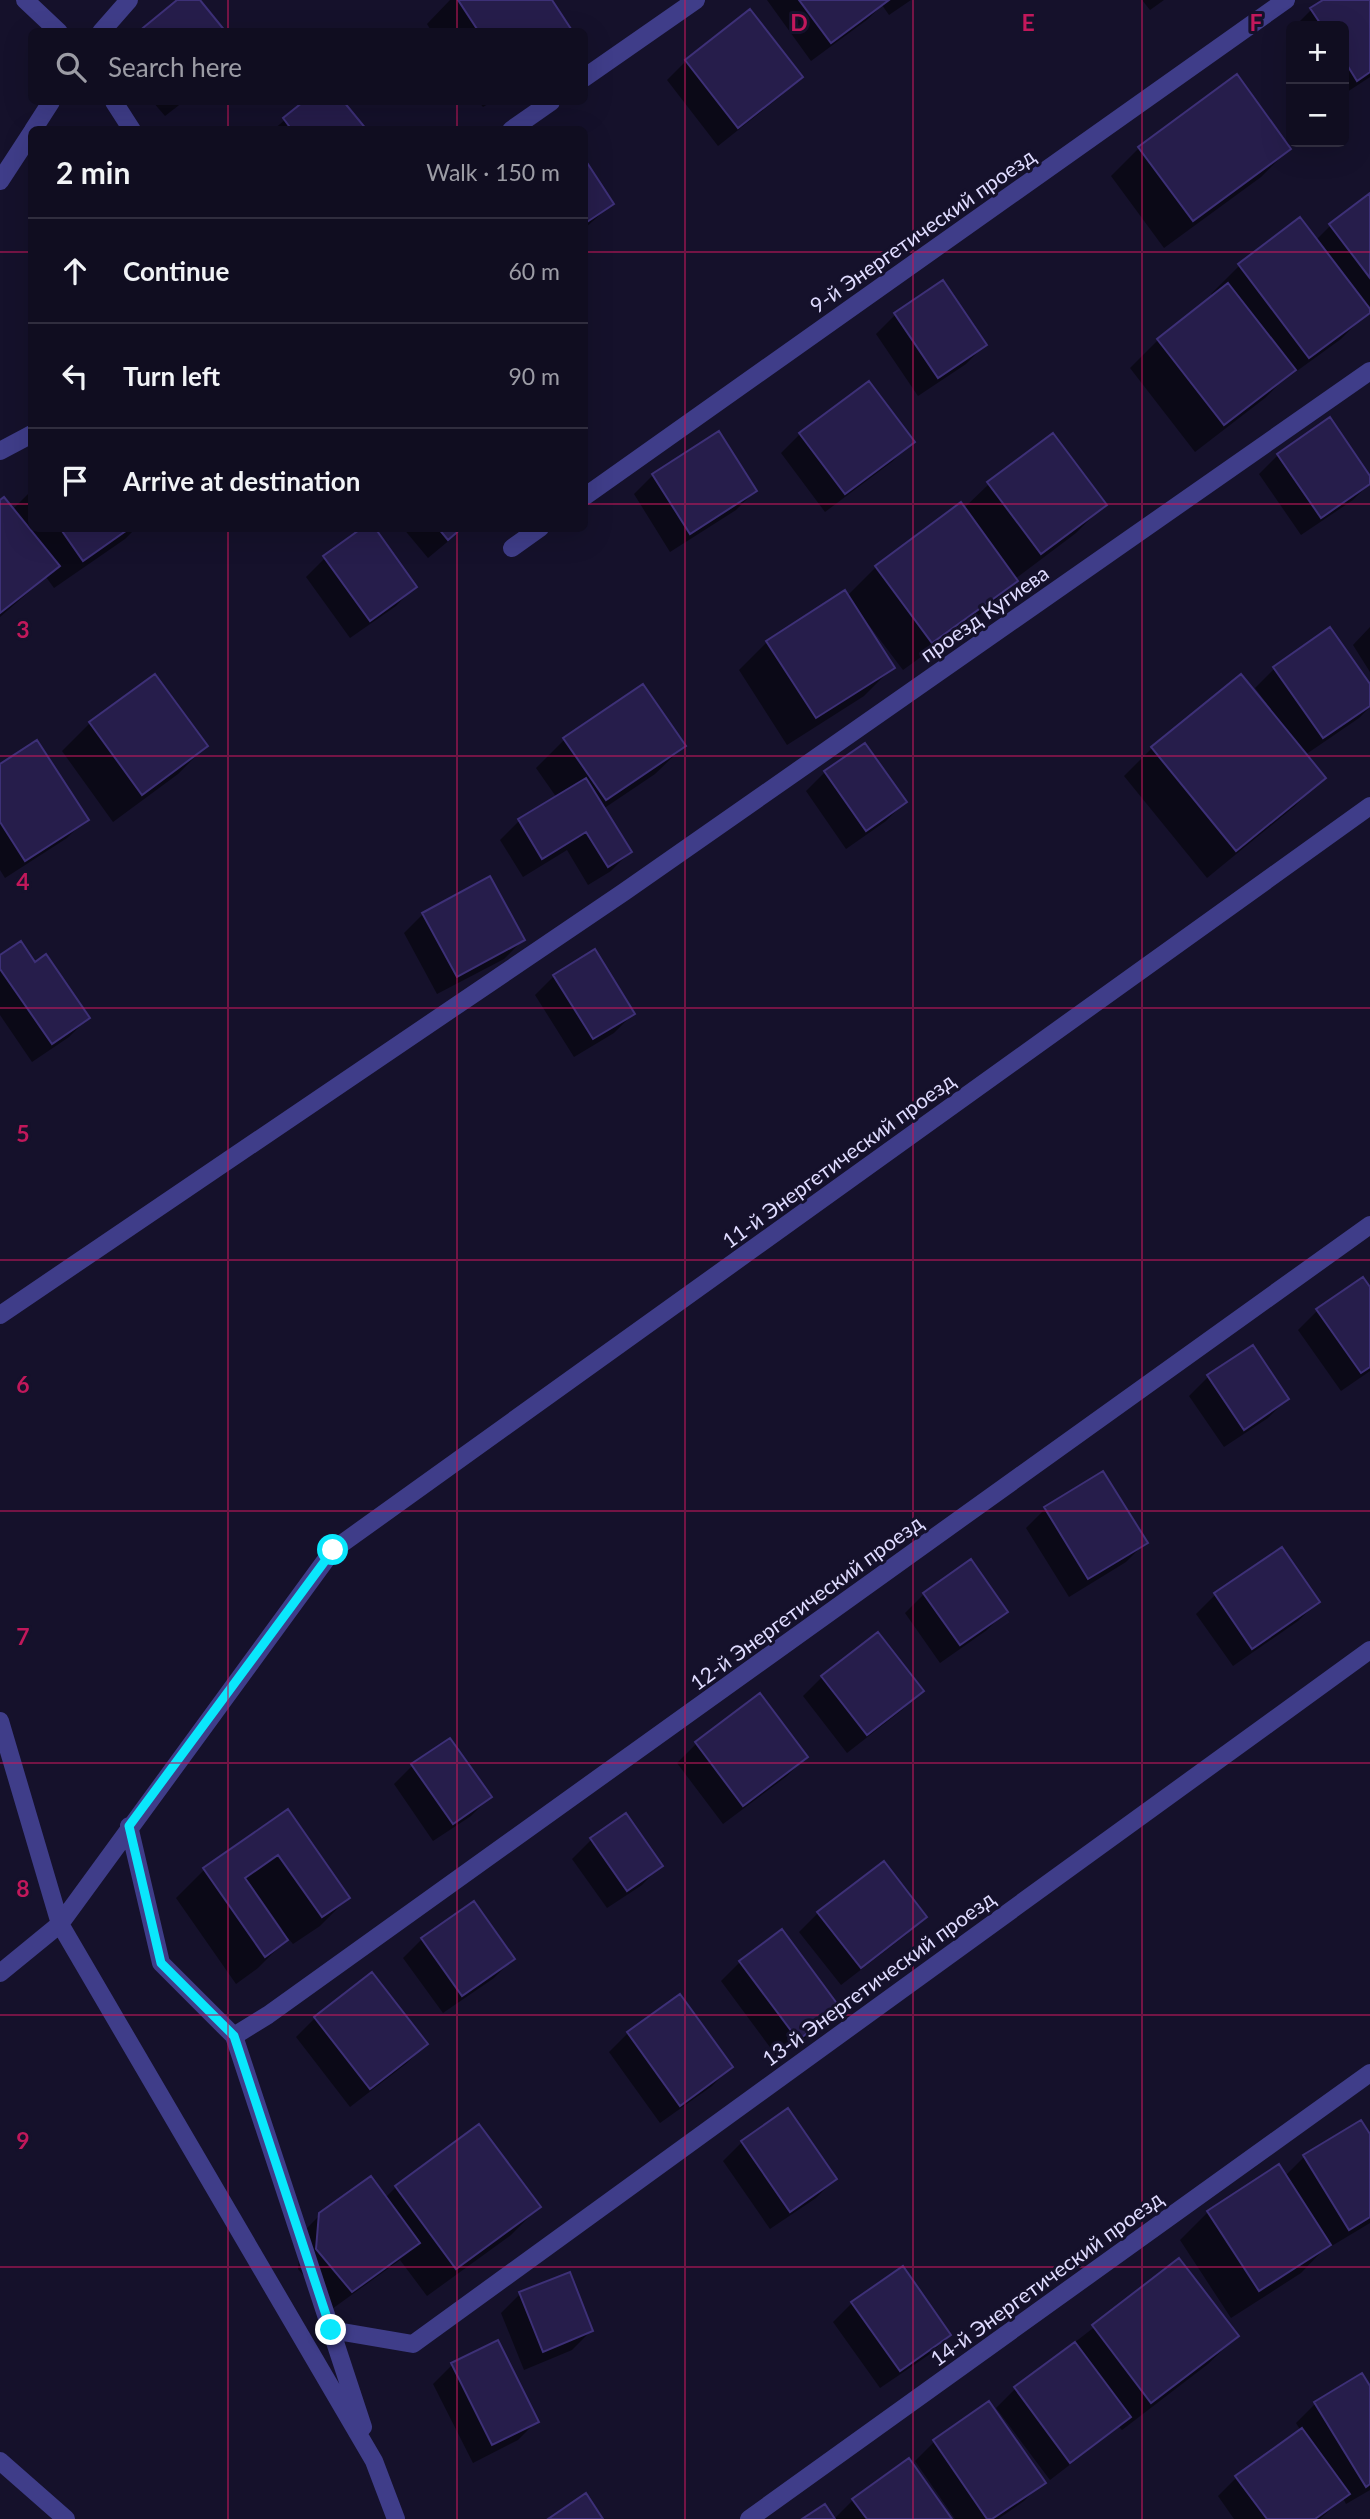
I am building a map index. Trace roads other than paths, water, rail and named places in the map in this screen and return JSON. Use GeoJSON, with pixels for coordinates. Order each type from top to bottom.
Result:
{"type":"FeatureCollection","features":[{"type":"Feature","properties":{"kind":"street"},"geometry":{"type":"LineString","coordinates":[[25,0],[55,28]]}},
{"type":"Feature","properties":{"kind":"street"},"geometry":{"type":"LineString","coordinates":[[104,28],[129,0]]}},
{"type":"Feature","properties":{"kind":"street"},"geometry":{"type":"LineString","coordinates":[[588,75],[696,0]]}},
{"type":"Feature","properties":{"kind":"street","name":"9-й Энергетический проезд"},"geometry":{"type":"LineString","coordinates":[[588,494],[1286,0]]}},
{"type":"Feature","properties":{"kind":"street"},"geometry":{"type":"LineString","coordinates":[[35,126],[49,105]]}},
{"type":"Feature","properties":{"kind":"street"},"geometry":{"type":"LineString","coordinates":[[116,105],[129,126]]}},
{"type":"Feature","properties":{"kind":"street"},"geometry":{"type":"LineString","coordinates":[[517,126],[547,105]]}},
{"type":"Feature","properties":{"kind":"street"},"geometry":{"type":"LineString","coordinates":[[0,181],[28,137]]}},
{"type":"Feature","properties":{"kind":"street","name":"проезд Кугиева"},"geometry":{"type":"LineString","coordinates":[[0,1315],[624,892],[1370,371]]}},
{"type":"Feature","properties":{"kind":"street"},"geometry":{"type":"LineString","coordinates":[[0,452],[28,436]]}},
{"type":"Feature","properties":{"kind":"street"},"geometry":{"type":"LineString","coordinates":[[512,548],[534,532]]}},
{"type":"Feature","properties":{"kind":"street","name":"11-й Энергетический проезд"},"geometry":{"type":"LineString","coordinates":[[0,1973],[60,1924],[333,1550],[1370,806]]}},
{"type":"Feature","properties":{"kind":"street","name":"12-й Энергетический проезд"},"geometry":{"type":"LineString","coordinates":[[234,2036],[268,2015],[1370,1225]]}},
{"type":"Feature","properties":{"kind":"street","name":"13-й Энергетический проезд"},"geometry":{"type":"LineString","coordinates":[[331,2330],[413,2344],[1370,1650]]}},
{"type":"Feature","properties":{"kind":"street"},"geometry":{"type":"LineString","coordinates":[[0,1721],[60,1924],[374,2461]]}},
{"type":"Feature","properties":{"kind":"street"},"geometry":{"type":"LineString","coordinates":[[129,1826],[161,1963],[234,2036],[374,2461],[396,2519]]}},
{"type":"Feature","properties":{"kind":"street","name":"14-й Энергетический проезд"},"geometry":{"type":"LineString","coordinates":[[749,2519],[1370,2073]]}},
{"type":"Feature","properties":{"kind":"street"},"geometry":{"type":"LineString","coordinates":[[0,2461],[66,2519]]}}]}
